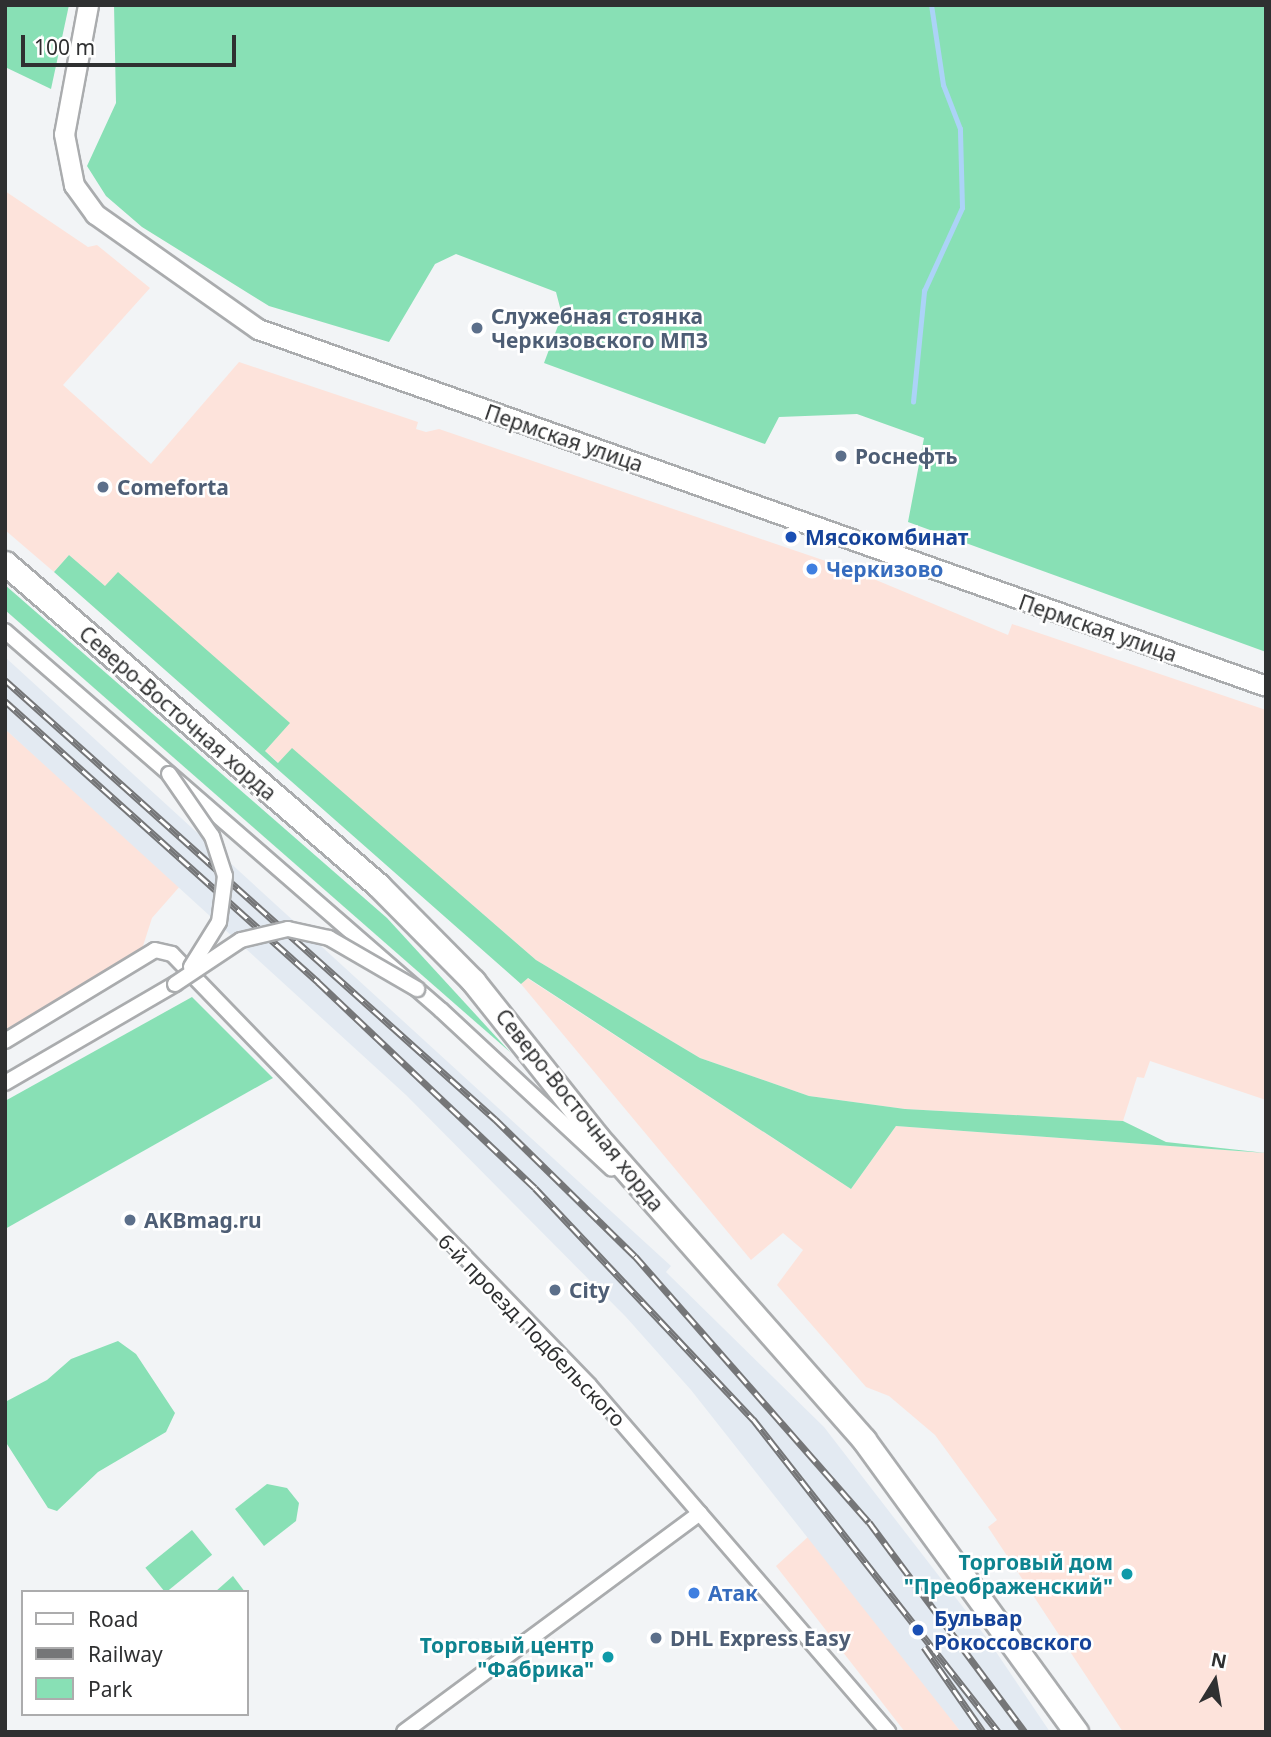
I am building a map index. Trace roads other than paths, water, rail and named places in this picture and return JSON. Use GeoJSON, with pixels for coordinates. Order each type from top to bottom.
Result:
{"type":"FeatureCollection","features":[{"type":"Feature","properties":{"kind":"main road","name":"Северо-Восточная хорда"},"geometry":{"type":"LineString","coordinates":[[5,563],[379,886],[473,981],[597,1137],[864,1440],[1075,1732]]}},
{"type":"Feature","properties":{"kind":"street","name":"Пермская улица"},"geometry":{"type":"LineString","coordinates":[[88,5],[64,135],[74,185],[95,215],[258,329],[1266,686]]}},
{"type":"Feature","properties":{"kind":"street","name":"Северо-Восточная хорда"},"geometry":{"type":"LineString","coordinates":[[5,631],[417,989],[567,1125],[748,1311],[947,1552],[1075,1732]]}},
{"type":"Feature","properties":{"kind":"street"},"geometry":{"type":"LineString","coordinates":[[169,774],[212,836],[226,888],[214,934],[176,984]]}},
{"type":"Feature","properties":{"kind":"street"},"geometry":{"type":"LineString","coordinates":[[5,1083],[176,984],[242,940],[288,929],[329,938],[417,989]]}},
{"type":"Feature","properties":{"kind":"street","name":"6-й проезд Подбельского"},"geometry":{"type":"LineString","coordinates":[[5,1041],[155,950],[172,954],[589,1385],[888,1732]]}},
{"type":"Feature","properties":{"kind":"street"},"geometry":{"type":"LineString","coordinates":[[404,1732],[700,1513]]}},
{"type":"Feature","properties":{"kind":"waterway"},"geometry":{"type":"LineString","coordinates":[[913,402],[924,291],[962,208],[960,129],[943,85],[931,5]]}},
{"type":"Feature","properties":{"kind":"railway"},"geometry":{"type":"LineString","coordinates":[[5,680],[495,1119],[635,1256],[869,1522],[1025,1732]]}},
{"type":"Feature","properties":{"kind":"railway"},"geometry":{"type":"LineString","coordinates":[[5,701],[318,982],[535,1188],[753,1419],[998,1732]]}},
{"type":"Feature","properties":{"kind":"railway"},"geometry":{"type":"LineString","coordinates":[[924,1647],[983,1732]]}},
{"type":"Feature","properties":{"kind":"place","name":"Служебная стоянка Черкизовского МПЗ"},"geometry":{"type":"Point","coordinates":[477,328]}},
{"type":"Feature","properties":{"kind":"place","name":"Роснефть"},"geometry":{"type":"Point","coordinates":[841,456]}},
{"type":"Feature","properties":{"kind":"place","name":"Comeforta"},"geometry":{"type":"Point","coordinates":[103,487]}},
{"type":"Feature","properties":{"kind":"place","name":"Мясокомбинат"},"geometry":{"type":"Point","coordinates":[791,537]}},
{"type":"Feature","properties":{"kind":"place","name":"Черкизово"},"geometry":{"type":"Point","coordinates":[812,569]}},
{"type":"Feature","properties":{"kind":"place","name":"AKBmag.ru"},"geometry":{"type":"Point","coordinates":[130,1220]}},
{"type":"Feature","properties":{"kind":"place","name":"City"},"geometry":{"type":"Point","coordinates":[555,1290]}},
{"type":"Feature","properties":{"kind":"place","name":"Торговый дом \"Преображенский\""},"geometry":{"type":"Point","coordinates":[1127,1574]}},
{"type":"Feature","properties":{"kind":"place","name":"Атак"},"geometry":{"type":"Point","coordinates":[694,1593]}},
{"type":"Feature","properties":{"kind":"place","name":"Бульвар Рокоссовского"},"geometry":{"type":"Point","coordinates":[918,1630]}},
{"type":"Feature","properties":{"kind":"place","name":"DHL Express Easy"},"geometry":{"type":"Point","coordinates":[656,1638]}},
{"type":"Feature","properties":{"kind":"place","name":"Торговый центр \"Фабрика\""},"geometry":{"type":"Point","coordinates":[608,1657]}}]}
